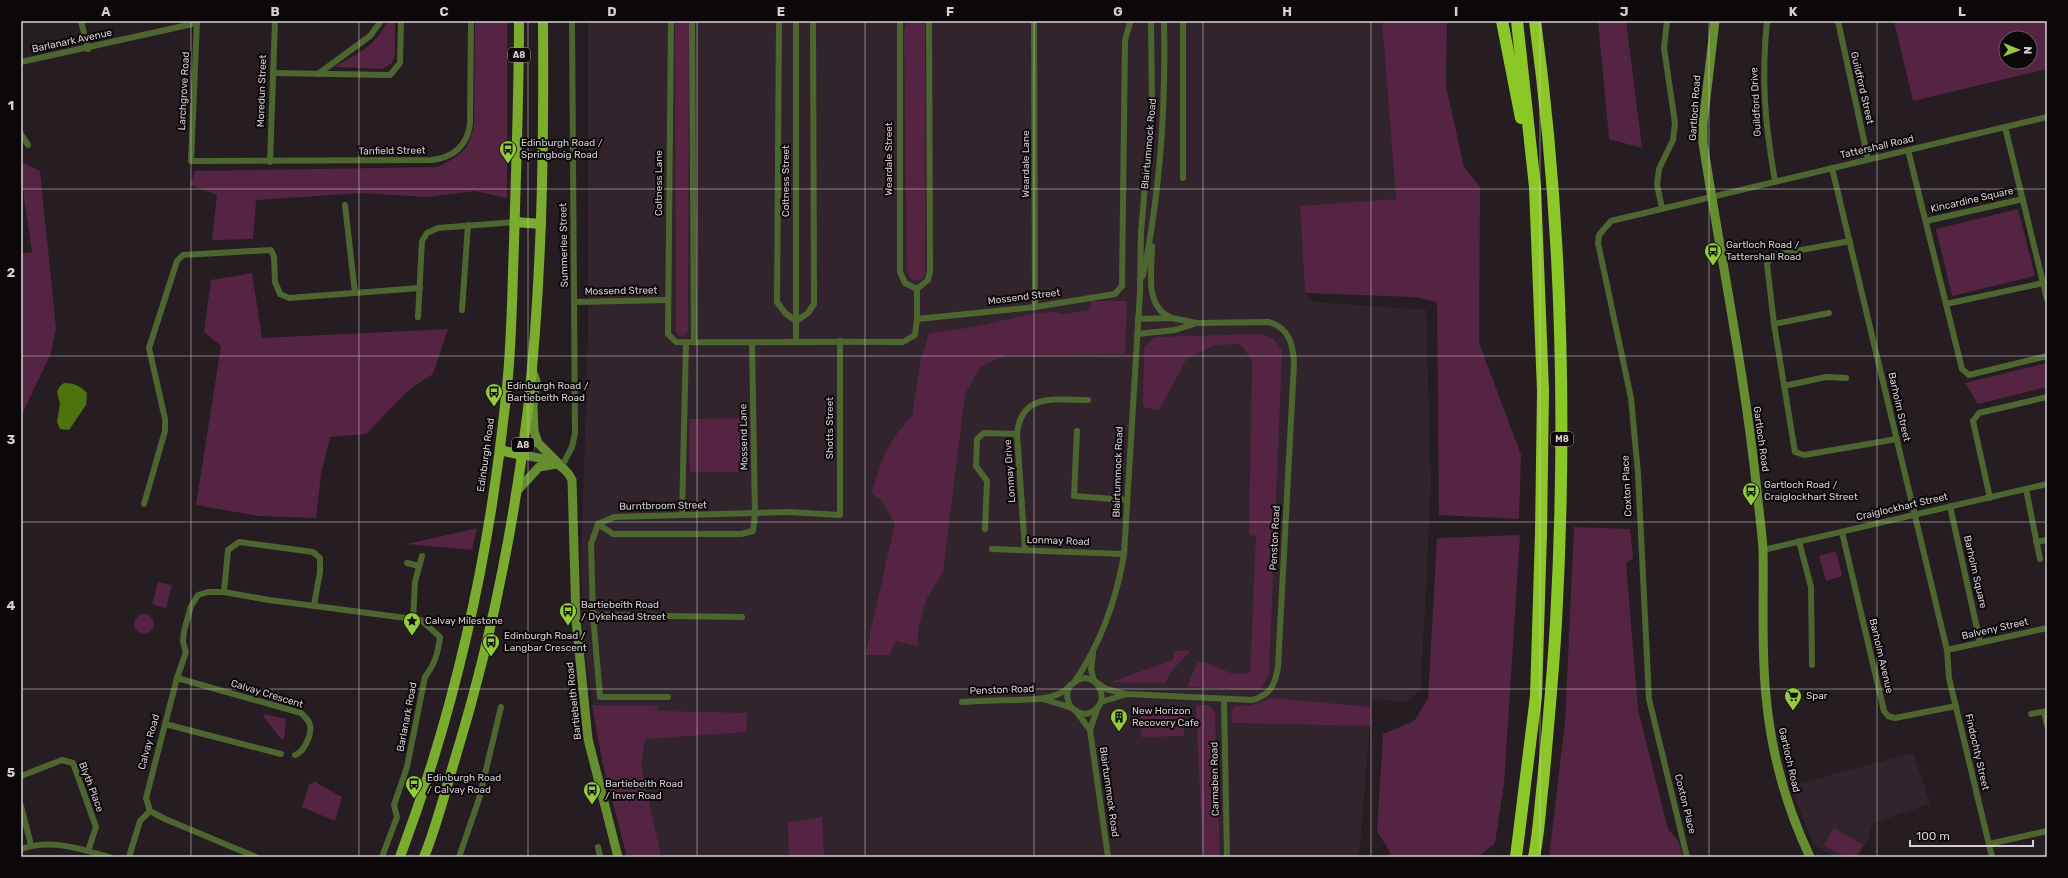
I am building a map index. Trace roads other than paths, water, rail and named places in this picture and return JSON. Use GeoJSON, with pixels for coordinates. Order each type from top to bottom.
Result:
{"type":"FeatureCollection","features":[{"type":"Feature","properties":{"kind":"highway"},"geometry":{"type":"LineString","coordinates":[[1502,21],[1535,188]]}},
{"type":"Feature","properties":{"kind":"highway","name":"M8"},"geometry":{"type":"LineString","coordinates":[[1516,857],[1536,696],[1541,540],[1543,392],[1535,188],[1517,21]]}},
{"type":"Feature","properties":{"kind":"highway","name":"M8"},"geometry":{"type":"LineString","coordinates":[[1534,857],[1552,686],[1560,545],[1562,387],[1556,221],[1543,78],[1536,21]]}},
{"type":"Feature","properties":{"kind":"main road","name":"Edinburgh Road"},"geometry":{"type":"LineString","coordinates":[[400,857],[440,738],[462,654],[489,521],[500,450],[507,394],[515,222],[519,21]]}},
{"type":"Feature","properties":{"kind":"main road","name":"A8"},"geometry":{"type":"LineString","coordinates":[[424,857],[482,666],[505,558],[522,455],[532,368],[541,224],[544,21]]}},
{"type":"Feature","properties":{"kind":"main road","name":"Gartloch Road"},"geometry":{"type":"LineString","coordinates":[[1715,21],[1703,123],[1703,143],[1728,290],[1755,471],[1762,550],[1763,648],[1766,697],[1771,734],[1785,795],[1799,834],[1810,857]]}},
{"type":"Feature","properties":{"kind":"main road"},"geometry":{"type":"LineString","coordinates":[[515,222],[541,224]]}},
{"type":"Feature","properties":{"kind":"main road","name":"Bartiebeith Road"},"geometry":{"type":"LineString","coordinates":[[532,368],[536,381],[533,406],[534,431],[538,443],[561,465],[570,476],[573,484],[576,620],[588,739],[618,857]]}},
{"type":"Feature","properties":{"kind":"main road","name":"A8"},"geometry":{"type":"LineString","coordinates":[[500,450],[522,455]]}},
{"type":"Feature","properties":{"kind":"main road"},"geometry":{"type":"LineString","coordinates":[[522,455],[561,465]]}},
{"type":"Feature","properties":{"kind":"main road"},"geometry":{"type":"LineString","coordinates":[[516,492],[539,467],[561,465]]}},
{"type":"Feature","properties":{"kind":"street"},"geometry":{"type":"LineString","coordinates":[[82,21],[88,49]]}},
{"type":"Feature","properties":{"kind":"street","name":"Moredun Street"},"geometry":{"type":"LineString","coordinates":[[270,162],[275,21]]}},
{"type":"Feature","properties":{"kind":"street"},"geometry":{"type":"LineString","coordinates":[[318,74],[370,36],[381,21]]}},
{"type":"Feature","properties":{"kind":"street"},"geometry":{"type":"LineString","coordinates":[[273,73],[390,75],[400,63],[401,21]]}},
{"type":"Feature","properties":{"kind":"street","name":"Tanfield Street"},"geometry":{"type":"LineString","coordinates":[[191,161],[270,162],[444,159],[453,154],[466,138],[470,124],[471,21]]}},
{"type":"Feature","properties":{"kind":"street","name":"Summerlee Street"},"geometry":{"type":"LineString","coordinates":[[561,465],[572,447],[575,433],[572,21]]}},
{"type":"Feature","properties":{"kind":"street","name":"Coltness Lane"},"geometry":{"type":"LineString","coordinates":[[671,21],[668,334],[676,342],[686,342]]}},
{"type":"Feature","properties":{"kind":"street"},"geometry":{"type":"LineString","coordinates":[[692,21],[694,342]]}},
{"type":"Feature","properties":{"kind":"street"},"geometry":{"type":"LineString","coordinates":[[779,21],[777,302],[785,313],[796,321],[808,313],[814,304],[813,21]]}},
{"type":"Feature","properties":{"kind":"street","name":"Coltness Street"},"geometry":{"type":"LineString","coordinates":[[796,21],[796,341]]}},
{"type":"Feature","properties":{"kind":"street","name":"Weardale Street"},"geometry":{"type":"LineString","coordinates":[[900,21],[900,272],[905,283],[917,289]]}},
{"type":"Feature","properties":{"kind":"street"},"geometry":{"type":"LineString","coordinates":[[682,515],[686,342],[902,342],[915,335],[918,319],[917,289],[928,280],[930,271],[929,21]]}},
{"type":"Feature","properties":{"kind":"street","name":"Weardale Lane"},"geometry":{"type":"LineString","coordinates":[[1034,21],[1035,307]]}},
{"type":"Feature","properties":{"kind":"street","name":"Blairtummock Road"},"geometry":{"type":"LineString","coordinates":[[1095,682],[1091,668],[1094,648],[1117,584],[1124,554],[1140,292],[1141,232],[1152,104],[1151,21]]}},
{"type":"Feature","properties":{"kind":"street","name":"Blairtummock Road"},"geometry":{"type":"LineString","coordinates":[[1140,292],[1152,233],[1163,104],[1164,21]]}},
{"type":"Feature","properties":{"kind":"street"},"geometry":{"type":"LineString","coordinates":[[1183,21],[1183,178]]}},
{"type":"Feature","properties":{"kind":"street"},"geometry":{"type":"LineString","coordinates":[[1662,208],[1657,186],[1659,169],[1673,140],[1676,123],[1664,48],[1667,21]]}},
{"type":"Feature","properties":{"kind":"street","name":"Guildford Drive"},"geometry":{"type":"LineString","coordinates":[[1767,21],[1764,51],[1763,88],[1766,130],[1775,181]]}},
{"type":"Feature","properties":{"kind":"street","name":"Guildford Street"},"geometry":{"type":"LineString","coordinates":[[1838,21],[1868,159]]}},
{"type":"Feature","properties":{"kind":"street","name":"Barlanark Avenue"},"geometry":{"type":"LineString","coordinates":[[21,62],[88,49],[197,22]]}},
{"type":"Feature","properties":{"kind":"street","name":"Larchgrove Road"},"geometry":{"type":"LineString","coordinates":[[191,161],[197,22]]}},
{"type":"Feature","properties":{"kind":"street","name":"Mossend Street"},"geometry":{"type":"LineString","coordinates":[[918,319],[1035,307],[1115,294],[1122,286],[1125,40],[1130,23]]}},
{"type":"Feature","properties":{"kind":"street","name":"Tattershall Road"},"geometry":{"type":"LineString","coordinates":[[1711,196],[2047,117]]}},
{"type":"Feature","properties":{"kind":"street","name":"Kincardine Square"},"geometry":{"type":"LineString","coordinates":[[2005,127],[2047,299]]}},
{"type":"Feature","properties":{"kind":"street"},"geometry":{"type":"LineString","coordinates":[[21,134],[28,145]]}},
{"type":"Feature","properties":{"kind":"street","name":"Kincardine Square"},"geometry":{"type":"LineString","coordinates":[[1908,150],[1962,369],[1969,375],[2047,356]]}},
{"type":"Feature","properties":{"kind":"street","name":"Barholm Street"},"geometry":{"type":"LineString","coordinates":[[1832,168],[1947,650]]}},
{"type":"Feature","properties":{"kind":"street","name":"Coxton Place"},"geometry":{"type":"LineString","coordinates":[[1687,857],[1649,700],[1638,473],[1631,398],[1598,243],[1599,235],[1611,221],[1711,196]]}},
{"type":"Feature","properties":{"kind":"street","name":"Kincardine Square"},"geometry":{"type":"LineString","coordinates":[[1926,221],[2023,199]]}},
{"type":"Feature","properties":{"kind":"street"},"geometry":{"type":"LineString","coordinates":[[345,205],[356,293]]}},
{"type":"Feature","properties":{"kind":"street"},"geometry":{"type":"LineString","coordinates":[[418,317],[422,241],[427,233],[438,228],[515,222]]}},
{"type":"Feature","properties":{"kind":"street"},"geometry":{"type":"LineString","coordinates":[[462,310],[468,225]]}},
{"type":"Feature","properties":{"kind":"street"},"geometry":{"type":"LineString","coordinates":[[1152,233],[1152,293],[1158,308],[1172,318]]}},
{"type":"Feature","properties":{"kind":"street"},"geometry":{"type":"LineString","coordinates":[[1850,241],[1774,255],[1767,264],[1774,324],[1795,452],[1804,455],[1897,439]]}},
{"type":"Feature","properties":{"kind":"street"},"geometry":{"type":"LineString","coordinates":[[144,504],[165,431],[165,419],[149,348],[177,261],[184,254],[271,250],[274,257],[275,282],[280,294],[289,298],[420,288]]}},
{"type":"Feature","properties":{"kind":"street"},"geometry":{"type":"LineString","coordinates":[[1946,304],[2043,283]]}},
{"type":"Feature","properties":{"kind":"street","name":"Mossend Street"},"geometry":{"type":"LineString","coordinates":[[575,302],[668,300]]}},
{"type":"Feature","properties":{"kind":"street"},"geometry":{"type":"LineString","coordinates":[[1774,324],[1829,313]]}},
{"type":"Feature","properties":{"kind":"street","name":"Penston Road"},"geometry":{"type":"LineString","coordinates":[[1126,694],[1224,700],[1253,700],[1262,697],[1272,690],[1277,673],[1294,349],[1286,334],[1278,325],[1268,322],[1196,323],[1172,318],[1138,319]]}},
{"type":"Feature","properties":{"kind":"street","name":"Penston Road"},"geometry":{"type":"LineString","coordinates":[[1137,334],[1175,330],[1196,323]]}},
{"type":"Feature","properties":{"kind":"street","name":"Shotts Street"},"geometry":{"type":"LineString","coordinates":[[840,341],[840,515]]}},
{"type":"Feature","properties":{"kind":"street","name":"Mossend Lane"},"geometry":{"type":"LineString","coordinates":[[598,524],[613,534],[741,534],[753,531],[755,514],[752,343]]}},
{"type":"Feature","properties":{"kind":"street"},"geometry":{"type":"LineString","coordinates":[[1784,386],[1826,377],[1846,378]]}},
{"type":"Feature","properties":{"kind":"street"},"geometry":{"type":"LineString","coordinates":[[1990,498],[1973,421],[1979,413],[2047,397]]}},
{"type":"Feature","properties":{"kind":"street","name":"Lonmay Drive"},"geometry":{"type":"LineString","coordinates":[[1025,550],[1017,434],[1022,414],[1034,403],[1044,400],[1088,400]]}},
{"type":"Feature","properties":{"kind":"street"},"geometry":{"type":"LineString","coordinates":[[1077,431],[1074,496],[1127,500]]}},
{"type":"Feature","properties":{"kind":"street"},"geometry":{"type":"LineString","coordinates":[[985,529],[987,482],[976,466],[977,439],[984,433],[1017,434]]}},
{"type":"Feature","properties":{"kind":"street","name":"Craiglockhart Street"},"geometry":{"type":"LineString","coordinates":[[1762,550],[2047,484]]}},
{"type":"Feature","properties":{"kind":"street"},"geometry":{"type":"LineString","coordinates":[[2026,489],[2040,559]]}},
{"type":"Feature","properties":{"kind":"street","name":"Barholm Square"},"geometry":{"type":"LineString","coordinates":[[1950,506],[1980,642]]}},
{"type":"Feature","properties":{"kind":"street","name":"Burntbroom Street"},"geometry":{"type":"LineString","coordinates":[[598,524],[614,517],[789,512],[840,515]]}},
{"type":"Feature","properties":{"kind":"street"},"geometry":{"type":"LineString","coordinates":[[598,524],[591,544],[593,616],[600,697],[668,697]]}},
{"type":"Feature","properties":{"kind":"street","name":"Barholm Avenue"},"geometry":{"type":"LineString","coordinates":[[1842,532],[1884,711],[1888,716],[1896,718],[1956,706]]}},
{"type":"Feature","properties":{"kind":"street"},"geometry":{"type":"LineString","coordinates":[[2036,542],[2047,540]]}},
{"type":"Feature","properties":{"kind":"street"},"geometry":{"type":"LineString","coordinates":[[1799,541],[1811,587],[1812,665]]}},
{"type":"Feature","properties":{"kind":"street"},"geometry":{"type":"LineString","coordinates":[[224,592],[228,550],[238,542],[313,552],[320,558],[320,572],[314,605]]}},
{"type":"Feature","properties":{"kind":"street","name":"Lonmay Road"},"geometry":{"type":"LineString","coordinates":[[992,549],[1124,554]]}},
{"type":"Feature","properties":{"kind":"street"},"geometry":{"type":"LineString","coordinates":[[413,620],[415,582],[422,556]]}},
{"type":"Feature","properties":{"kind":"street"},"geometry":{"type":"LineString","coordinates":[[407,563],[419,566]]}},
{"type":"Feature","properties":{"kind":"street","name":"Calvay Road"},"geometry":{"type":"LineString","coordinates":[[150,811],[146,798],[177,678],[186,652],[183,642],[184,631],[191,606],[198,595],[208,592],[224,592]]}},
{"type":"Feature","properties":{"kind":"street","name":"Barlanark Road"},"geometry":{"type":"LineString","coordinates":[[224,592],[421,620],[440,637],[438,656],[433,667],[425,677],[407,768],[394,805],[396,817],[382,857]]}},
{"type":"Feature","properties":{"kind":"street"},"geometry":{"type":"LineString","coordinates":[[593,616],[742,617]]}},
{"type":"Feature","properties":{"kind":"street","name":"Balveny Street"},"geometry":{"type":"LineString","coordinates":[[1947,650],[2047,628]]}},
{"type":"Feature","properties":{"kind":"street","name":"Blairtummock Road"},"geometry":{"type":"LineString","coordinates":[[1072,683],[1094,648]]}},
{"type":"Feature","properties":{"kind":"street","name":"Findochty Street"},"geometry":{"type":"LineString","coordinates":[[1947,650],[1949,678],[1992,857]]}},
{"type":"Feature","properties":{"kind":"street","name":"Calvay Crescent"},"geometry":{"type":"LineString","coordinates":[[177,678],[301,713],[308,720],[311,727],[305,747],[300,753],[295,755]]}},
{"type":"Feature","properties":{"kind":"street"},"geometry":{"type":"LineString","coordinates":[[1043,699],[1059,694],[1072,683],[1085,678],[1106,689],[1126,694]]}},
{"type":"Feature","properties":{"kind":"street"},"geometry":{"type":"LineString","coordinates":[[1095,682],[1102,692],[1100,704]]}},
{"type":"Feature","properties":{"kind":"street"},"geometry":{"type":"LineString","coordinates":[[1072,683],[1067,696],[1074,710]]}},
{"type":"Feature","properties":{"kind":"street"},"geometry":{"type":"LineString","coordinates":[[1043,699],[1086,714],[1092,712],[1100,704],[1126,694]]}},
{"type":"Feature","properties":{"kind":"street","name":"Penston Road"},"geometry":{"type":"LineString","coordinates":[[962,702],[1043,699]]}},
{"type":"Feature","properties":{"kind":"street","name":"Carmaben Road"},"geometry":{"type":"LineString","coordinates":[[1224,700],[1227,857]]}},
{"type":"Feature","properties":{"kind":"street","name":"Blairtummock Road"},"geometry":{"type":"LineString","coordinates":[[1100,704],[1090,730],[1108,857]]}},
{"type":"Feature","properties":{"kind":"street"},"geometry":{"type":"LineString","coordinates":[[459,857],[479,799],[501,707]]}},
{"type":"Feature","properties":{"kind":"street","name":"Blairtummock Road"},"geometry":{"type":"LineString","coordinates":[[1074,710],[1090,730]]}},
{"type":"Feature","properties":{"kind":"street"},"geometry":{"type":"LineString","coordinates":[[2031,714],[2045,711],[2047,725]]}},
{"type":"Feature","properties":{"kind":"street"},"geometry":{"type":"LineString","coordinates":[[165,724],[281,754]]}},
{"type":"Feature","properties":{"kind":"street","name":"Blyth Place"},"geometry":{"type":"LineString","coordinates":[[21,776],[62,760],[73,763],[96,827],[88,851]]}},
{"type":"Feature","properties":{"kind":"street"},"geometry":{"type":"LineString","coordinates":[[21,806],[24,812],[31,845]]}},
{"type":"Feature","properties":{"kind":"street"},"geometry":{"type":"LineString","coordinates":[[130,857],[140,821],[150,811],[165,819],[256,857]]}},
{"type":"Feature","properties":{"kind":"street"},"geometry":{"type":"LineString","coordinates":[[1989,844],[2047,831]]}},
{"type":"Feature","properties":{"kind":"street"},"geometry":{"type":"LineString","coordinates":[[21,849],[31,845],[63,844],[109,857]]}},
{"type":"Feature","properties":{"kind":"street"},"geometry":{"type":"LineString","coordinates":[[598,848],[600,857]]}},
{"type":"Feature","properties":{"kind":"place","name":"Edinburgh Road / Springboig Road"},"geometry":{"type":"Point","coordinates":[508,164]}},
{"type":"Feature","properties":{"kind":"place","name":"Gartloch Road / Tattershall Road"},"geometry":{"type":"Point","coordinates":[1713,266]}},
{"type":"Feature","properties":{"kind":"place","name":"Edinburgh Road / Bartiebeith Road"},"geometry":{"type":"Point","coordinates":[494,407]}},
{"type":"Feature","properties":{"kind":"place","name":"Gartloch Road / Craiglockhart Street"},"geometry":{"type":"Point","coordinates":[1751,506]}},
{"type":"Feature","properties":{"kind":"place","name":"Bartiebeith Road / Dykehead Street"},"geometry":{"type":"Point","coordinates":[568,626]}},
{"type":"Feature","properties":{"kind":"place","name":"Calvay Milestone"},"geometry":{"type":"Point","coordinates":[412,636]}},
{"type":"Feature","properties":{"kind":"place","name":"Edinburgh Road / Langbar Crescent"},"geometry":{"type":"Point","coordinates":[491,657]}},
{"type":"Feature","properties":{"kind":"place","name":"Spar"},"geometry":{"type":"Point","coordinates":[1793,711]}},
{"type":"Feature","properties":{"kind":"place","name":"New Horizon Recovery Cafe"},"geometry":{"type":"Point","coordinates":[1119,732]}},
{"type":"Feature","properties":{"kind":"place","name":"Edinburgh Road / Calvay Road"},"geometry":{"type":"Point","coordinates":[414,799]}},
{"type":"Feature","properties":{"kind":"place","name":"Bartiebeith Road / Inver Road"},"geometry":{"type":"Point","coordinates":[592,805]}}]}
